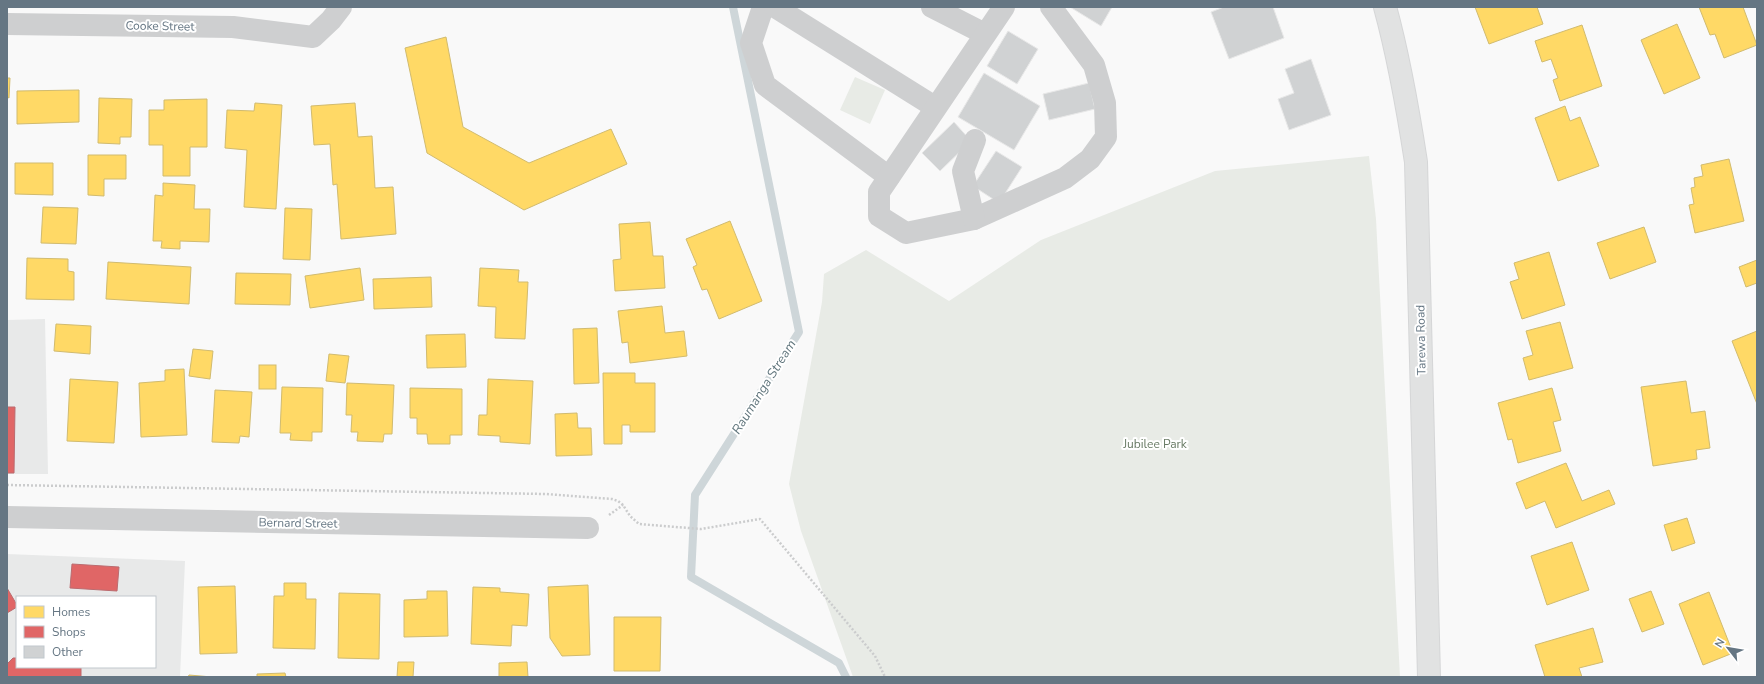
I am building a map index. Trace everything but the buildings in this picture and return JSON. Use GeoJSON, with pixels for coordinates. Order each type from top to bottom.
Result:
{"type":"FeatureCollection","features":[{"type":"Feature","properties":{"kind":"main road","name":"Tarewa Road"},"geometry":{"type":"LineString","coordinates":[[1385,7],[1394,38],[1416,162],[1429,677]]}},
{"type":"Feature","properties":{"kind":"street","name":"Cooke Street"},"geometry":{"type":"LineString","coordinates":[[7,24],[232,27],[313,37],[331,20],[341,7]]}},
{"type":"Feature","properties":{"kind":"street"},"geometry":{"type":"LineString","coordinates":[[763,7],[751,43],[765,85],[888,177]]}},
{"type":"Feature","properties":{"kind":"street"},"geometry":{"type":"LineString","coordinates":[[775,7],[935,107]]}},
{"type":"Feature","properties":{"kind":"street"},"geometry":{"type":"LineString","coordinates":[[932,7],[986,34]]}},
{"type":"Feature","properties":{"kind":"street"},"geometry":{"type":"LineString","coordinates":[[1004,7],[878,192],[879,216],[906,233],[974,219],[1064,178],[1090,159],[1106,137],[1105,103],[1094,65],[1051,7]]}},
{"type":"Feature","properties":{"kind":"street"},"geometry":{"type":"LineString","coordinates":[[974,219],[963,171],[975,140]]}},
{"type":"Feature","properties":{"kind":"street","name":"Bernard Street"},"geometry":{"type":"LineString","coordinates":[[7,517],[588,528]]}},
{"type":"Feature","properties":{"kind":"path"},"geometry":{"type":"LineString","coordinates":[[7,484],[546,494],[612,499],[618,501],[639,524],[646,525],[701,528],[743,523],[760,519],[875,656],[885,677]]}},
{"type":"Feature","properties":{"kind":"shaded area"},"geometry":{"type":"Polygon","coordinates":[[[45,319],[48,474],[7,474],[7,320],[45,319]]]}},
{"type":"Feature","properties":{"kind":"shaded area"},"geometry":{"type":"Polygon","coordinates":[[[7,554],[185,561],[180,677],[7,677],[7,554]]]}},
{"type":"Feature","properties":{"kind":"green space"},"geometry":{"type":"Polygon","coordinates":[[[855,77],[885,90],[870,124],[840,110],[855,77]]]}},
{"type":"Feature","properties":{"kind":"green space","name":"Jubilee Park"},"geometry":{"type":"Polygon","coordinates":[[[1369,156],[1376,219],[1400,677],[853,677],[801,531],[789,484],[822,302],[824,274],[866,250],[949,301],[1041,240],[1215,171],[1369,156]]]}},
{"type":"Feature","properties":{"kind":"waterway","name":"Raumanga Stream"},"geometry":{"type":"LineString","coordinates":[[733,7],[799,332],[695,495],[691,577],[839,663],[846,677]]}}]}
